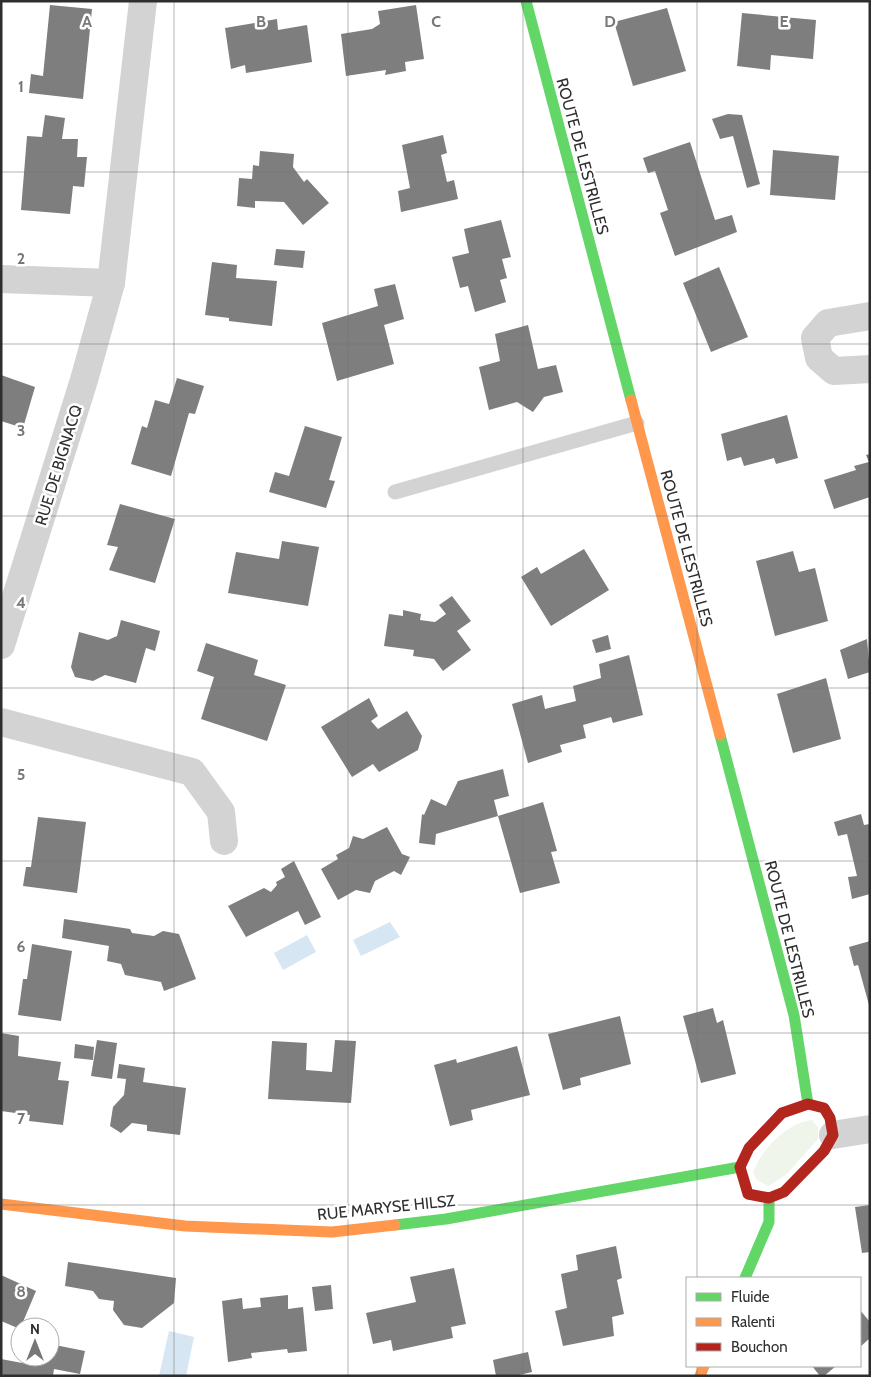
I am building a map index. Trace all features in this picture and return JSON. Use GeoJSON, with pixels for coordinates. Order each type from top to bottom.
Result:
{"type":"FeatureCollection","features":[{"type":"Feature","properties":{"kind":"street","name":"RUE DE BIGNACQ"},"geometry":{"type":"LineString","coordinates":[[1,645],[84,380],[111,283],[143,1]]}},
{"type":"Feature","properties":{"kind":"street","name":"ROUTE DE LESTRILLES"},"geometry":{"type":"LineString","coordinates":[[526,1],[794,1016],[808,1104]]}},
{"type":"Feature","properties":{"kind":"street"},"geometry":{"type":"LineString","coordinates":[[1,278],[111,283]]}},
{"type":"Feature","properties":{"kind":"street"},"geometry":{"type":"LineString","coordinates":[[870,316],[828,323],[815,338],[819,358],[834,370],[870,369]]}},
{"type":"Feature","properties":{"kind":"street"},"geometry":{"type":"LineString","coordinates":[[1,722],[192,772],[221,812],[224,841]]}},
{"type":"Feature","properties":{"kind":"street"},"geometry":{"type":"LineString","coordinates":[[808,1104],[824,1108],[830,1118],[833,1134],[824,1152],[807,1166],[784,1192],[769,1198],[748,1194],[740,1167],[750,1148],[782,1113],[808,1104]]}},
{"type":"Feature","properties":{"kind":"street"},"geometry":{"type":"LineString","coordinates":[[833,1134],[870,1129]]}},
{"type":"Feature","properties":{"kind":"street","name":"RUE MARYSE HILSZ"},"geometry":{"type":"LineString","coordinates":[[1,1204],[186,1226],[332,1232],[446,1219],[740,1167]]}},
{"type":"Feature","properties":{"kind":"street"},"geometry":{"type":"LineString","coordinates":[[745,1277],[769,1222],[769,1198]]}},
{"type":"Feature","properties":{"kind":"lane"},"geometry":{"type":"LineString","coordinates":[[395,492],[637,423]]}},
{"type":"Feature","properties":{"kind":"shaded area"},"geometry":{"type":"Polygon","coordinates":[[[812,1120],[818,1127],[818,1139],[786,1175],[768,1186],[757,1180],[753,1173],[768,1147],[794,1126],[812,1120]]]}},
{"type":"Feature","properties":{"kind":"water"},"geometry":{"type":"Polygon","coordinates":[[[390,922],[400,937],[361,956],[353,940],[390,922]]]}},
{"type":"Feature","properties":{"kind":"water"},"geometry":{"type":"Polygon","coordinates":[[[307,935],[316,952],[283,970],[274,953],[307,935]]]}},
{"type":"Feature","properties":{"kind":"water"},"geometry":{"type":"Polygon","coordinates":[[[169,1331],[194,1337],[186,1376],[159,1376],[169,1331]]]}},
{"type":"Feature","properties":{"kind":"building"},"geometry":{"type":"Polygon","coordinates":[[[50,5],[92,9],[83,99],[29,93],[31,74],[43,76],[50,5]]]}},
{"type":"Feature","properties":{"kind":"building"},"geometry":{"type":"Polygon","coordinates":[[[416,5],[424,59],[405,62],[406,71],[385,75],[386,70],[346,76],[341,34],[372,29],[380,24],[378,11],[416,5]]]}},
{"type":"Feature","properties":{"kind":"building"},"geometry":{"type":"Polygon","coordinates":[[[667,8],[686,71],[633,86],[614,22],[667,8]]]}},
{"type":"Feature","properties":{"kind":"building"},"geometry":{"type":"Polygon","coordinates":[[[742,13],[816,20],[813,59],[771,55],[770,70],[737,66],[742,13]]]}},
{"type":"Feature","properties":{"kind":"building"},"geometry":{"type":"Polygon","coordinates":[[[277,19],[278,30],[307,25],[312,62],[246,73],[245,65],[231,69],[225,28],[277,19]]]}},
{"type":"Feature","properties":{"kind":"building"},"geometry":{"type":"Polygon","coordinates":[[[728,114],[742,115],[760,184],[747,188],[733,136],[720,139],[712,119],[728,114]]]}},
{"type":"Feature","properties":{"kind":"building"},"geometry":{"type":"Polygon","coordinates":[[[45,115],[65,118],[62,139],[78,139],[77,157],[87,157],[84,187],[73,186],[70,214],[21,210],[27,136],[42,137],[45,115]]]}},
{"type":"Feature","properties":{"kind":"building"},"geometry":{"type":"Polygon","coordinates":[[[443,135],[447,153],[441,155],[447,182],[454,180],[458,199],[401,212],[398,191],[410,188],[402,145],[443,135]]]}},
{"type":"Feature","properties":{"kind":"building"},"geometry":{"type":"Polygon","coordinates":[[[690,142],[715,220],[732,215],[737,232],[675,256],[660,213],[668,210],[655,171],[648,173],[643,158],[690,142]]]}},
{"type":"Feature","properties":{"kind":"building"},"geometry":{"type":"Polygon","coordinates":[[[773,150],[839,156],[835,200],[770,195],[773,150]]]}},
{"type":"Feature","properties":{"kind":"building"},"geometry":{"type":"Polygon","coordinates":[[[260,151],[294,154],[293,167],[304,182],[307,179],[329,203],[303,225],[284,202],[255,201],[255,208],[237,206],[239,178],[252,179],[253,165],[259,166],[260,151]]]}},
{"type":"Feature","properties":{"kind":"building"},"geometry":{"type":"Polygon","coordinates":[[[501,220],[511,257],[502,259],[507,278],[500,280],[506,302],[475,312],[468,286],[460,288],[452,257],[469,253],[464,229],[501,220]]]}},
{"type":"Feature","properties":{"kind":"building"},"geometry":{"type":"Polygon","coordinates":[[[276,249],[305,251],[303,268],[274,265],[276,249]]]}},
{"type":"Feature","properties":{"kind":"building"},"geometry":{"type":"Polygon","coordinates":[[[212,262],[237,265],[236,278],[277,281],[272,326],[229,321],[229,318],[205,315],[212,262]]]}},
{"type":"Feature","properties":{"kind":"building"},"geometry":{"type":"Polygon","coordinates":[[[719,267],[748,337],[711,352],[683,283],[719,267]]]}},
{"type":"Feature","properties":{"kind":"building"},"geometry":{"type":"Polygon","coordinates":[[[395,284],[404,319],[384,325],[394,364],[337,381],[322,323],[378,306],[374,289],[395,284]]]}},
{"type":"Feature","properties":{"kind":"building"},"geometry":{"type":"Polygon","coordinates":[[[528,325],[538,369],[556,365],[563,392],[544,397],[533,412],[517,402],[489,410],[479,367],[500,361],[495,334],[528,325]]]}},
{"type":"Feature","properties":{"kind":"building"},"geometry":{"type":"Polygon","coordinates":[[[1,375],[35,387],[23,428],[1,421],[1,375]]]}},
{"type":"Feature","properties":{"kind":"building"},"geometry":{"type":"Polygon","coordinates":[[[177,378],[204,386],[195,414],[189,413],[171,476],[131,464],[142,426],[147,428],[155,400],[169,404],[177,378]]]}},
{"type":"Feature","properties":{"kind":"building"},"geometry":{"type":"Polygon","coordinates":[[[787,415],[798,458],[776,464],[774,458],[744,466],[741,457],[727,461],[721,434],[787,415]]]}},
{"type":"Feature","properties":{"kind":"building"},"geometry":{"type":"Polygon","coordinates":[[[305,426],[342,437],[329,480],[335,481],[326,508],[269,492],[275,472],[289,476],[305,426]]]}},
{"type":"Feature","properties":{"kind":"building"},"geometry":{"type":"Polygon","coordinates":[[[870,454],[870,497],[834,509],[824,480],[856,470],[854,466],[869,462],[866,455],[870,454]]]}},
{"type":"Feature","properties":{"kind":"building"},"geometry":{"type":"Polygon","coordinates":[[[120,504],[175,519],[155,583],[109,570],[118,547],[107,545],[120,504]]]}},
{"type":"Feature","properties":{"kind":"building"},"geometry":{"type":"Polygon","coordinates":[[[282,541],[319,547],[308,606],[228,593],[236,552],[279,559],[282,541]]]}},
{"type":"Feature","properties":{"kind":"building"},"geometry":{"type":"Polygon","coordinates":[[[584,549],[609,590],[551,626],[521,577],[537,567],[541,574],[584,549]]]}},
{"type":"Feature","properties":{"kind":"building"},"geometry":{"type":"Polygon","coordinates":[[[793,551],[799,572],[815,568],[828,621],[775,636],[756,561],[793,551]]]}},
{"type":"Feature","properties":{"kind":"building"},"geometry":{"type":"Polygon","coordinates":[[[452,596],[471,621],[457,631],[471,650],[443,671],[434,659],[413,656],[414,650],[384,646],[389,614],[403,616],[403,610],[421,614],[420,620],[435,622],[446,614],[439,605],[452,596]]]}},
{"type":"Feature","properties":{"kind":"building"},"geometry":{"type":"Polygon","coordinates":[[[121,620],[160,631],[155,651],[146,648],[136,683],[105,675],[93,681],[75,677],[71,667],[79,632],[108,640],[117,636],[121,620]]]}},
{"type":"Feature","properties":{"kind":"building"},"geometry":{"type":"Polygon","coordinates":[[[608,635],[611,649],[596,653],[592,640],[608,635]]]}},
{"type":"Feature","properties":{"kind":"building"},"geometry":{"type":"Polygon","coordinates":[[[867,639],[870,672],[848,679],[840,650],[867,639]]]}},
{"type":"Feature","properties":{"kind":"building"},"geometry":{"type":"Polygon","coordinates":[[[206,643],[258,660],[254,675],[286,685],[267,741],[201,719],[214,677],[197,671],[206,643]]]}},
{"type":"Feature","properties":{"kind":"building"},"geometry":{"type":"Polygon","coordinates":[[[629,655],[643,715],[613,723],[611,717],[583,725],[586,738],[560,745],[562,752],[528,763],[512,704],[542,695],[545,709],[576,701],[573,686],[601,678],[599,664],[629,655]]]}},
{"type":"Feature","properties":{"kind":"building"},"geometry":{"type":"Polygon","coordinates":[[[826,678],[841,739],[793,753],[777,694],[826,678]]]}},
{"type":"Feature","properties":{"kind":"building"},"geometry":{"type":"Polygon","coordinates":[[[369,698],[378,716],[371,721],[378,729],[407,711],[422,736],[418,750],[379,772],[373,764],[352,777],[321,727],[369,698]]]}},
{"type":"Feature","properties":{"kind":"building"},"geometry":{"type":"Polygon","coordinates":[[[503,769],[509,796],[494,800],[498,816],[436,834],[435,845],[419,843],[422,814],[424,815],[431,799],[446,806],[458,781],[503,769]]]}},
{"type":"Feature","properties":{"kind":"building"},"geometry":{"type":"Polygon","coordinates":[[[543,802],[557,851],[551,852],[560,883],[520,893],[498,816],[543,802]]]}},
{"type":"Feature","properties":{"kind":"building"},"geometry":{"type":"Polygon","coordinates":[[[861,814],[864,825],[870,824],[870,894],[852,899],[848,877],[857,876],[847,834],[838,836],[834,822],[861,814]]]}},
{"type":"Feature","properties":{"kind":"building"},"geometry":{"type":"Polygon","coordinates":[[[38,817],[86,822],[77,893],[23,886],[26,867],[31,867],[38,817]]]}},
{"type":"Feature","properties":{"kind":"building"},"geometry":{"type":"Polygon","coordinates":[[[387,827],[402,854],[410,857],[401,875],[394,871],[375,881],[370,893],[356,890],[338,900],[321,869],[338,859],[336,855],[349,848],[353,836],[363,839],[387,827]]]}},
{"type":"Feature","properties":{"kind":"building"},"geometry":{"type":"Polygon","coordinates":[[[294,861],[321,917],[305,925],[298,911],[246,937],[228,906],[264,888],[271,892],[277,885],[276,882],[285,877],[281,869],[294,861]]]}},
{"type":"Feature","properties":{"kind":"building"},"geometry":{"type":"Polygon","coordinates":[[[64,919],[130,929],[132,933],[154,936],[163,931],[179,934],[196,979],[164,991],[161,982],[125,975],[121,964],[107,961],[109,946],[62,938],[64,919]]]}},
{"type":"Feature","properties":{"kind":"building"},"geometry":{"type":"Polygon","coordinates":[[[870,941],[869,1005],[858,965],[854,966],[849,947],[870,941]]]}},
{"type":"Feature","properties":{"kind":"building"},"geometry":{"type":"Polygon","coordinates":[[[32,944],[72,951],[61,1021],[18,1015],[23,979],[27,979],[32,944]]]}},
{"type":"Feature","properties":{"kind":"building"},"geometry":{"type":"Polygon","coordinates":[[[713,1008],[717,1023],[723,1020],[736,1074],[701,1083],[683,1016],[713,1008]]]}},
{"type":"Feature","properties":{"kind":"building"},"geometry":{"type":"Polygon","coordinates":[[[620,1016],[631,1064],[580,1078],[581,1085],[563,1090],[548,1034],[620,1016]]]}},
{"type":"Feature","properties":{"kind":"building"},"geometry":{"type":"Polygon","coordinates":[[[1,1033],[19,1036],[18,1056],[61,1062],[58,1080],[69,1081],[63,1125],[29,1121],[30,1115],[1,1111],[1,1033]]]}},
{"type":"Feature","properties":{"kind":"building"},"geometry":{"type":"Polygon","coordinates":[[[97,1040],[117,1043],[112,1079],[91,1076],[97,1040]]]}},
{"type":"Feature","properties":{"kind":"building"},"geometry":{"type":"Polygon","coordinates":[[[335,1040],[356,1041],[351,1103],[268,1099],[272,1041],[307,1043],[306,1070],[332,1072],[335,1040]]]}},
{"type":"Feature","properties":{"kind":"building"},"geometry":{"type":"Polygon","coordinates":[[[75,1044],[94,1047],[93,1060],[74,1058],[75,1044]]]}},
{"type":"Feature","properties":{"kind":"building"},"geometry":{"type":"Polygon","coordinates":[[[517,1046],[530,1095],[471,1110],[473,1120],[450,1126],[434,1065],[456,1059],[457,1063],[517,1046]]]}},
{"type":"Feature","properties":{"kind":"building"},"geometry":{"type":"Polygon","coordinates":[[[119,1064],[145,1068],[143,1082],[186,1088],[180,1135],[147,1131],[147,1125],[132,1123],[121,1133],[110,1126],[113,1107],[124,1095],[126,1079],[117,1078],[119,1064]]]}},
{"type":"Feature","properties":{"kind":"building"},"geometry":{"type":"Polygon","coordinates":[[[870,1205],[870,1252],[862,1253],[855,1207],[870,1205]]]}},
{"type":"Feature","properties":{"kind":"building"},"geometry":{"type":"Polygon","coordinates":[[[616,1246],[622,1278],[617,1280],[624,1314],[612,1317],[614,1336],[563,1346],[555,1311],[567,1308],[561,1274],[578,1270],[576,1255],[616,1246]]]}},
{"type":"Feature","properties":{"kind":"building"},"geometry":{"type":"Polygon","coordinates":[[[68,1262],[176,1278],[174,1303],[142,1328],[124,1325],[113,1310],[114,1301],[99,1299],[93,1291],[65,1286],[68,1262]]]}},
{"type":"Feature","properties":{"kind":"building"},"geometry":{"type":"Polygon","coordinates":[[[454,1268],[466,1324],[451,1327],[453,1338],[393,1351],[391,1340],[373,1344],[366,1313],[416,1302],[410,1277],[454,1268]]]}},
{"type":"Feature","properties":{"kind":"building"},"geometry":{"type":"Polygon","coordinates":[[[1,1275],[36,1291],[25,1317],[10,1317],[10,1325],[1,1321],[1,1275]]]}},
{"type":"Feature","properties":{"kind":"building"},"geometry":{"type":"Polygon","coordinates":[[[331,1285],[333,1309],[315,1311],[312,1287],[331,1285]]]}},
{"type":"Feature","properties":{"kind":"building"},"geometry":{"type":"Polygon","coordinates":[[[288,1295],[288,1309],[303,1307],[307,1351],[288,1353],[287,1349],[251,1353],[252,1358],[228,1362],[222,1301],[242,1298],[243,1309],[261,1307],[260,1298],[288,1295]]]}},
{"type":"Feature","properties":{"kind":"building"},"geometry":{"type":"Polygon","coordinates":[[[861,1311],[870,1322],[870,1338],[861,1346],[861,1311]]]}},
{"type":"Feature","properties":{"kind":"building"},"geometry":{"type":"Polygon","coordinates":[[[60,1346],[85,1351],[80,1374],[54,1369],[53,1376],[1,1376],[1,1359],[10,1361],[10,1367],[60,1367],[60,1346]]]}},
{"type":"Feature","properties":{"kind":"building"},"geometry":{"type":"Polygon","coordinates":[[[528,1352],[532,1372],[515,1376],[496,1376],[493,1360],[528,1352]]]}},
{"type":"Feature","properties":{"kind":"building"},"geometry":{"type":"Polygon","coordinates":[[[813,1367],[835,1367],[824,1376],[820,1376],[813,1367]]]}},
{"type":"Feature","properties":{"kind":"traffic: fast"},"geometry":{"type":"LineString","coordinates":[[526,1],[631,400]]}},
{"type":"Feature","properties":{"kind":"traffic: fast"},"geometry":{"type":"LineString","coordinates":[[720,735],[794,1015],[808,1104]]}},
{"type":"Feature","properties":{"kind":"traffic: fast"},"geometry":{"type":"LineString","coordinates":[[395,1225],[446,1219],[740,1167]]}},
{"type":"Feature","properties":{"kind":"traffic: fast"},"geometry":{"type":"LineString","coordinates":[[745,1277],[769,1222],[769,1198]]}},
{"type":"Feature","properties":{"kind":"traffic: slow"},"geometry":{"type":"LineString","coordinates":[[631,400],[720,735]]}},
{"type":"Feature","properties":{"kind":"traffic: slow"},"geometry":{"type":"LineString","coordinates":[[1,1204],[185,1226],[332,1232],[395,1225]]}},
{"type":"Feature","properties":{"kind":"traffic: slow"},"geometry":{"type":"LineString","coordinates":[[700,1376],[704,1367]]}},
{"type":"Feature","properties":{"kind":"traffic: jam"},"geometry":{"type":"LineString","coordinates":[[808,1104],[824,1108],[830,1118],[833,1135],[824,1151],[784,1192],[769,1198],[748,1194],[740,1167],[749,1148],[782,1113],[808,1104]]}}]}
